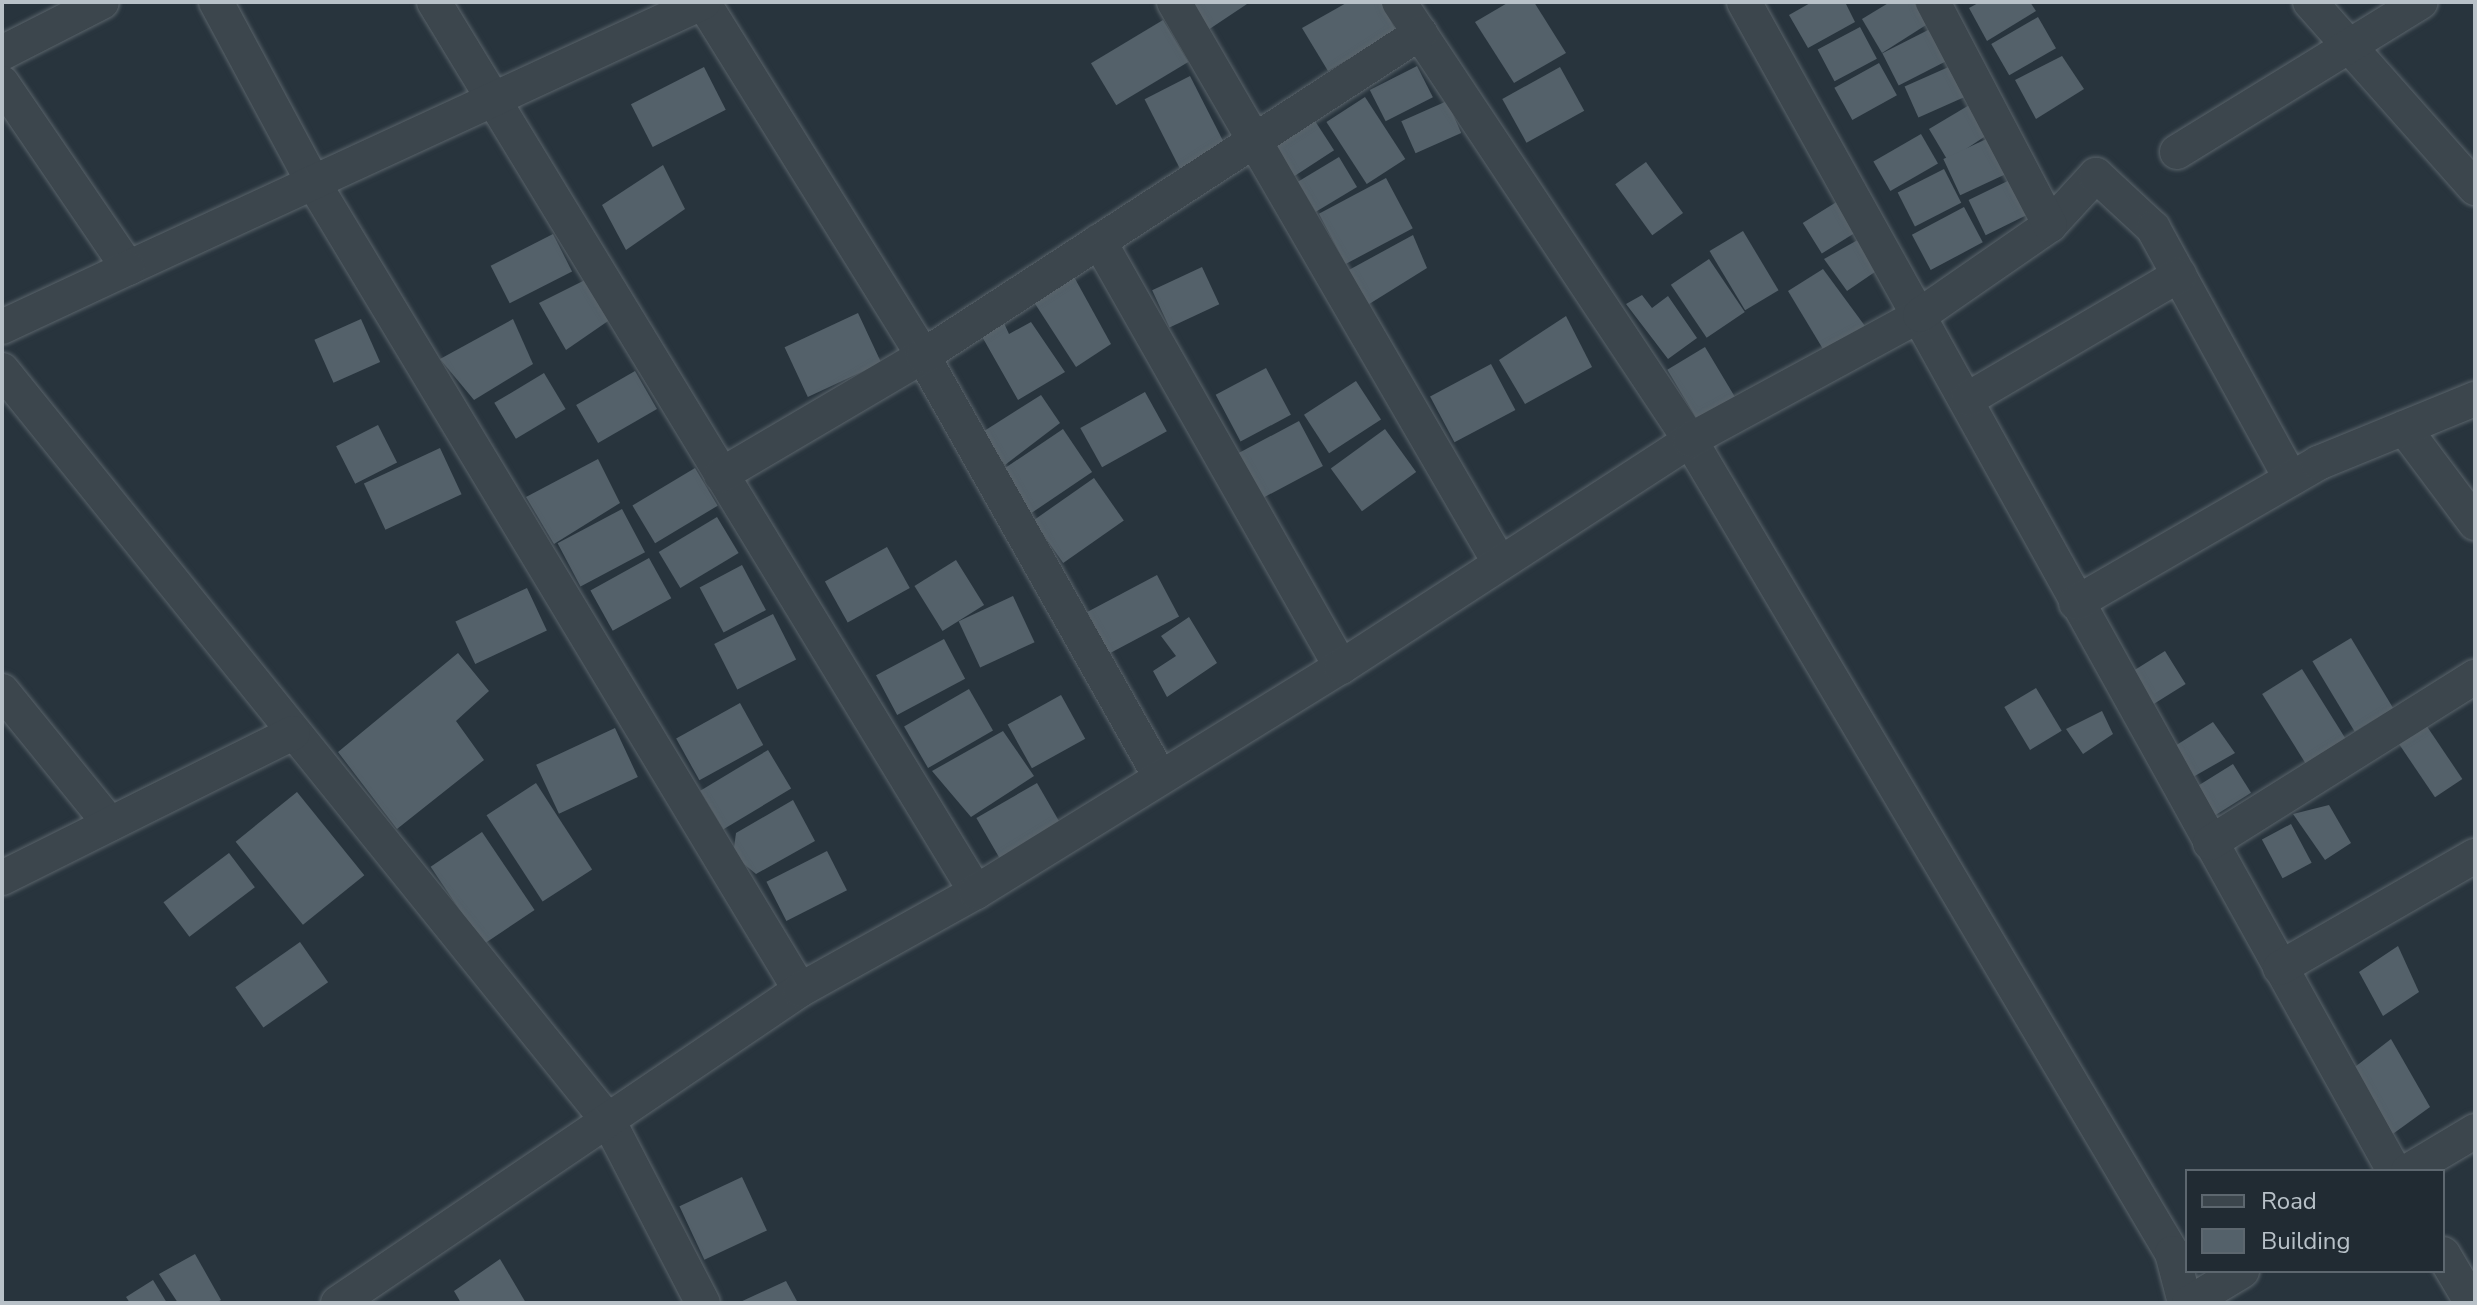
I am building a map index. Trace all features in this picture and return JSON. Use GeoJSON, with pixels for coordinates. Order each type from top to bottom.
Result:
{"type":"FeatureCollection","features":[{"type":"Feature","properties":{"kind":"street"},"geometry":{"type":"LineString","coordinates":[[2,53],[102,2]]}},
{"type":"Feature","properties":{"kind":"street"},"geometry":{"type":"LineString","coordinates":[[216,2],[313,182],[800,990]]}},
{"type":"Feature","properties":{"kind":"street"},"geometry":{"type":"LineString","coordinates":[[434,2],[976,892]]}},
{"type":"Feature","properties":{"kind":"street"},"geometry":{"type":"LineString","coordinates":[[2,327],[492,96],[704,2],[923,356],[1160,776]]}},
{"type":"Feature","properties":{"kind":"street"},"geometry":{"type":"LineString","coordinates":[[1174,2],[1499,562]]}},
{"type":"Feature","properties":{"kind":"street"},"geometry":{"type":"LineString","coordinates":[[1399,2],[1690,440],[2172,1253],[2187,1303],[2239,1273]]}},
{"type":"Feature","properties":{"kind":"street"},"geometry":{"type":"LineString","coordinates":[[1744,2],[1968,399],[2076,603],[2393,1169]]}},
{"type":"Feature","properties":{"kind":"street"},"geometry":{"type":"LineString","coordinates":[[1933,2],[2050,225]]}},
{"type":"Feature","properties":{"kind":"street"},"geometry":{"type":"LineString","coordinates":[[2310,2],[2475,188]]}},
{"type":"Feature","properties":{"kind":"street"},"geometry":{"type":"LineString","coordinates":[[2177,152],[2421,2]]}},
{"type":"Feature","properties":{"kind":"street"},"geometry":{"type":"LineString","coordinates":[[721,475],[923,356],[1420,33]]}},
{"type":"Feature","properties":{"kind":"street"},"geometry":{"type":"LineString","coordinates":[[2,83],[128,268]]}},
{"type":"Feature","properties":{"kind":"street"},"geometry":{"type":"LineString","coordinates":[[338,1303],[800,990],[976,892],[1341,667],[1690,440],[1920,315],[2050,225],[2096,175],[2153,228],[2291,479]]}},
{"type":"Feature","properties":{"kind":"street"},"geometry":{"type":"LineString","coordinates":[[1099,241],[1341,667]]}},
{"type":"Feature","properties":{"kind":"street"},"geometry":{"type":"LineString","coordinates":[[1968,399],[2179,275]]}},
{"type":"Feature","properties":{"kind":"street"},"geometry":{"type":"LineString","coordinates":[[2,370],[609,1122],[703,1303]]}},
{"type":"Feature","properties":{"kind":"street"},"geometry":{"type":"LineString","coordinates":[[2076,603],[2291,479],[2475,399]]}},
{"type":"Feature","properties":{"kind":"street"},"geometry":{"type":"LineString","coordinates":[[2404,428],[2475,523]]}},
{"type":"Feature","properties":{"kind":"street"},"geometry":{"type":"LineString","coordinates":[[2210,843],[2475,677]]}},
{"type":"Feature","properties":{"kind":"street"},"geometry":{"type":"LineString","coordinates":[[2,691],[110,824]]}},
{"type":"Feature","properties":{"kind":"street"},"geometry":{"type":"LineString","coordinates":[[2,878],[293,733]]}},
{"type":"Feature","properties":{"kind":"street"},"geometry":{"type":"LineString","coordinates":[[2280,968],[2475,856]]}},
{"type":"Feature","properties":{"kind":"street"},"geometry":{"type":"LineString","coordinates":[[2411,1169],[2475,1131]]}},
{"type":"Feature","properties":{"kind":"street"},"geometry":{"type":"LineString","coordinates":[[2445,1257],[2472,1303]]}},
{"type":"Feature","properties":{"kind":"building"},"geometry":{"type":"Polygon","coordinates":[[[1187,2],[1250,2],[1205,32],[1187,2]]]}},
{"type":"Feature","properties":{"kind":"building"},"geometry":{"type":"Polygon","coordinates":[[[1348,2],[1381,2],[1396,31],[1328,71],[1302,28],[1348,2]]]}},
{"type":"Feature","properties":{"kind":"building"},"geometry":{"type":"Polygon","coordinates":[[[1509,2],[1534,2],[1566,53],[1514,83],[1475,22],[1509,2]]]}},
{"type":"Feature","properties":{"kind":"building"},"geometry":{"type":"Polygon","coordinates":[[[1812,2],[1845,2],[1855,22],[1808,48],[1789,15],[1812,2]]]}},
{"type":"Feature","properties":{"kind":"building"},"geometry":{"type":"Polygon","coordinates":[[[1890,2],[1914,2],[1926,25],[1882,53],[1862,19],[1890,2]]]}},
{"type":"Feature","properties":{"kind":"building"},"geometry":{"type":"Polygon","coordinates":[[[1980,2],[2030,2],[2036,11],[1987,41],[1969,8],[1980,2]]]}},
{"type":"Feature","properties":{"kind":"building"},"geometry":{"type":"Polygon","coordinates":[[[2038,17],[2056,48],[2009,75],[1991,44],[2038,17]]]}},
{"type":"Feature","properties":{"kind":"building"},"geometry":{"type":"Polygon","coordinates":[[[1163,20],[1188,62],[1116,105],[1091,63],[1163,20]]]}},
{"type":"Feature","properties":{"kind":"building"},"geometry":{"type":"Polygon","coordinates":[[[1860,27],[1877,59],[1835,81],[1818,50],[1860,27]]]}},
{"type":"Feature","properties":{"kind":"building"},"geometry":{"type":"Polygon","coordinates":[[[1934,27],[1950,59],[1899,85],[1882,53],[1934,27]]]}},
{"type":"Feature","properties":{"kind":"building"},"geometry":{"type":"Polygon","coordinates":[[[2062,56],[2084,89],[2036,119],[2015,80],[2062,56]]]}},
{"type":"Feature","properties":{"kind":"building"},"geometry":{"type":"Polygon","coordinates":[[[1879,63],[1897,95],[1852,120],[1834,88],[1879,63]]]}},
{"type":"Feature","properties":{"kind":"building"},"geometry":{"type":"Polygon","coordinates":[[[1953,65],[1967,96],[1918,118],[1905,87],[1953,65]]]}},
{"type":"Feature","properties":{"kind":"building"},"geometry":{"type":"Polygon","coordinates":[[[1417,66],[1433,97],[1386,121],[1370,90],[1417,66]]]}},
{"type":"Feature","properties":{"kind":"building"},"geometry":{"type":"Polygon","coordinates":[[[704,67],[726,110],[653,147],[631,104],[704,67]]]}},
{"type":"Feature","properties":{"kind":"building"},"geometry":{"type":"Polygon","coordinates":[[[1560,67],[1584,111],[1527,143],[1502,99],[1560,67]]]}},
{"type":"Feature","properties":{"kind":"building"},"geometry":{"type":"Polygon","coordinates":[[[1190,76],[1225,145],[1180,169],[1145,99],[1190,76]]]}},
{"type":"Feature","properties":{"kind":"building"},"geometry":{"type":"Polygon","coordinates":[[[1365,97],[1405,159],[1367,184],[1326,122],[1365,97]]]}},
{"type":"Feature","properties":{"kind":"building"},"geometry":{"type":"Polygon","coordinates":[[[1447,101],[1461,133],[1416,153],[1401,121],[1447,101]]]}},
{"type":"Feature","properties":{"kind":"building"},"geometry":{"type":"Polygon","coordinates":[[[1976,101],[1990,133],[1948,161],[1929,129],[1976,101]]]}},
{"type":"Feature","properties":{"kind":"building"},"geometry":{"type":"Polygon","coordinates":[[[1315,121],[1334,150],[1294,176],[1275,147],[1315,121]]]}},
{"type":"Feature","properties":{"kind":"building"},"geometry":{"type":"Polygon","coordinates":[[[1921,134],[1938,163],[1890,191],[1873,162],[1921,134]]]}},
{"type":"Feature","properties":{"kind":"building"},"geometry":{"type":"Polygon","coordinates":[[[1995,135],[2012,171],[1960,195],[1943,159],[1995,135]]]}},
{"type":"Feature","properties":{"kind":"building"},"geometry":{"type":"Polygon","coordinates":[[[1339,157],[1357,187],[1316,212],[1298,182],[1339,157]]]}},
{"type":"Feature","properties":{"kind":"building"},"geometry":{"type":"Polygon","coordinates":[[[1646,162],[1683,213],[1652,235],[1615,184],[1646,162]]]}},
{"type":"Feature","properties":{"kind":"building"},"geometry":{"type":"Polygon","coordinates":[[[663,165],[685,209],[626,250],[602,205],[663,165]]]}},
{"type":"Feature","properties":{"kind":"building"},"geometry":{"type":"Polygon","coordinates":[[[1944,169],[1961,203],[1915,226],[1898,193],[1944,169]]]}},
{"type":"Feature","properties":{"kind":"building"},"geometry":{"type":"Polygon","coordinates":[[[2018,176],[2035,211],[1986,235],[1969,200],[2018,176]]]}},
{"type":"Feature","properties":{"kind":"building"},"geometry":{"type":"Polygon","coordinates":[[[1386,178],[1413,228],[1346,264],[1319,214],[1386,178]]]}},
{"type":"Feature","properties":{"kind":"building"},"geometry":{"type":"Polygon","coordinates":[[[1846,196],[1865,227],[1822,254],[1803,223],[1846,196]]]}},
{"type":"Feature","properties":{"kind":"building"},"geometry":{"type":"Polygon","coordinates":[[[1964,207],[1983,242],[1931,270],[1912,235],[1964,207]]]}},
{"type":"Feature","properties":{"kind":"building"},"geometry":{"type":"Polygon","coordinates":[[[1743,231],[1779,290],[1745,310],[1710,251],[1743,231]]]}},
{"type":"Feature","properties":{"kind":"building"},"geometry":{"type":"Polygon","coordinates":[[[1870,233],[1888,263],[1847,291],[1824,259],[1870,233]]]}},
{"type":"Feature","properties":{"kind":"building"},"geometry":{"type":"Polygon","coordinates":[[[553,234],[572,271],[510,303],[491,266],[553,234]]]}},
{"type":"Feature","properties":{"kind":"building"},"geometry":{"type":"Polygon","coordinates":[[[1413,235],[1427,268],[1366,306],[1347,271],[1413,235]]]}},
{"type":"Feature","properties":{"kind":"building"},"geometry":{"type":"Polygon","coordinates":[[[1709,259],[1745,312],[1707,338],[1671,285],[1709,259]]]}},
{"type":"Feature","properties":{"kind":"building"},"geometry":{"type":"Polygon","coordinates":[[[1202,267],[1219,304],[1169,327],[1152,290],[1202,267]]]}},
{"type":"Feature","properties":{"kind":"building"},"geometry":{"type":"Polygon","coordinates":[[[1823,269],[1865,326],[1826,354],[1788,291],[1823,269]]]}},
{"type":"Feature","properties":{"kind":"building"},"geometry":{"type":"Polygon","coordinates":[[[1073,275],[1111,344],[1076,367],[1030,296],[1073,275]]]}},
{"type":"Feature","properties":{"kind":"building"},"geometry":{"type":"Polygon","coordinates":[[[589,278],[611,319],[566,350],[539,303],[589,278]]]}},
{"type":"Feature","properties":{"kind":"building"},"geometry":{"type":"Polygon","coordinates":[[[1642,295],[1652,308],[1668,296],[1697,338],[1668,359],[1626,304],[1642,295]]]}},
{"type":"Feature","properties":{"kind":"building"},"geometry":{"type":"Polygon","coordinates":[[[858,313],[881,363],[808,397],[785,347],[858,313]]]}},
{"type":"Feature","properties":{"kind":"building"},"geometry":{"type":"Polygon","coordinates":[[[1566,316],[1592,367],[1525,404],[1499,360],[1566,316]]]}},
{"type":"Feature","properties":{"kind":"building"},"geometry":{"type":"Polygon","coordinates":[[[361,319],[380,362],[334,383],[314,340],[361,319]]]}},
{"type":"Feature","properties":{"kind":"building"},"geometry":{"type":"Polygon","coordinates":[[[513,319],[533,364],[474,400],[440,359],[513,319]]]}},
{"type":"Feature","properties":{"kind":"building"},"geometry":{"type":"Polygon","coordinates":[[[1003,321],[1009,334],[1031,322],[1065,372],[1018,400],[980,333],[1003,321]]]}},
{"type":"Feature","properties":{"kind":"building"},"geometry":{"type":"Polygon","coordinates":[[[1705,347],[1737,400],[1699,423],[1667,370],[1705,347]]]}},
{"type":"Feature","properties":{"kind":"building"},"geometry":{"type":"Polygon","coordinates":[[[1491,364],[1515,410],[1454,442],[1430,396],[1491,364]]]}},
{"type":"Feature","properties":{"kind":"building"},"geometry":{"type":"Polygon","coordinates":[[[1266,368],[1291,415],[1241,442],[1216,395],[1266,368]]]}},
{"type":"Feature","properties":{"kind":"building"},"geometry":{"type":"Polygon","coordinates":[[[635,371],[657,409],[598,443],[576,405],[635,371]]]}},
{"type":"Feature","properties":{"kind":"building"},"geometry":{"type":"Polygon","coordinates":[[[544,373],[566,409],[516,439],[494,403],[544,373]]]}},
{"type":"Feature","properties":{"kind":"building"},"geometry":{"type":"Polygon","coordinates":[[[1356,381],[1381,420],[1329,453],[1304,415],[1356,381]]]}},
{"type":"Feature","properties":{"kind":"building"},"geometry":{"type":"Polygon","coordinates":[[[1145,392],[1167,431],[1102,467],[1080,428],[1145,392]]]}},
{"type":"Feature","properties":{"kind":"building"},"geometry":{"type":"Polygon","coordinates":[[[1041,395],[1060,423],[1005,465],[981,433],[1041,395]]]}},
{"type":"Feature","properties":{"kind":"building"},"geometry":{"type":"Polygon","coordinates":[[[1299,421],[1323,466],[1259,500],[1235,455],[1299,421]]]}},
{"type":"Feature","properties":{"kind":"building"},"geometry":{"type":"Polygon","coordinates":[[[378,425],[397,462],[355,484],[336,446],[378,425]]]}},
{"type":"Feature","properties":{"kind":"building"},"geometry":{"type":"Polygon","coordinates":[[[1063,429],[1092,472],[1029,515],[1000,471],[1063,429]]]}},
{"type":"Feature","properties":{"kind":"building"},"geometry":{"type":"Polygon","coordinates":[[[1385,429],[1416,472],[1362,511],[1331,468],[1385,429]]]}},
{"type":"Feature","properties":{"kind":"building"},"geometry":{"type":"Polygon","coordinates":[[[440,448],[462,494],[385,530],[364,483],[440,448]]]}},
{"type":"Feature","properties":{"kind":"building"},"geometry":{"type":"Polygon","coordinates":[[[598,459],[620,503],[554,544],[526,497],[598,459]]]}},
{"type":"Feature","properties":{"kind":"building"},"geometry":{"type":"Polygon","coordinates":[[[695,468],[718,506],[655,543],[632,506],[695,468]]]}},
{"type":"Feature","properties":{"kind":"building"},"geometry":{"type":"Polygon","coordinates":[[[1094,478],[1124,521],[1063,563],[1033,520],[1094,478]]]}},
{"type":"Feature","properties":{"kind":"building"},"geometry":{"type":"Polygon","coordinates":[[[622,509],[645,552],[581,587],[558,543],[622,509]]]}},
{"type":"Feature","properties":{"kind":"building"},"geometry":{"type":"Polygon","coordinates":[[[717,517],[739,553],[680,588],[659,552],[717,517]]]}},
{"type":"Feature","properties":{"kind":"building"},"geometry":{"type":"Polygon","coordinates":[[[887,547],[910,588],[848,623],[825,581],[887,547]]]}},
{"type":"Feature","properties":{"kind":"building"},"geometry":{"type":"Polygon","coordinates":[[[649,558],[671,598],[613,631],[590,590],[649,558]]]}},
{"type":"Feature","properties":{"kind":"building"},"geometry":{"type":"Polygon","coordinates":[[[956,560],[984,605],[943,631],[914,586],[956,560]]]}},
{"type":"Feature","properties":{"kind":"building"},"geometry":{"type":"Polygon","coordinates":[[[742,565],[766,610],[724,633],[700,588],[742,565]]]}},
{"type":"Feature","properties":{"kind":"building"},"geometry":{"type":"Polygon","coordinates":[[[1157,575],[1179,616],[1109,654],[1087,612],[1157,575]]]}},
{"type":"Feature","properties":{"kind":"building"},"geometry":{"type":"Polygon","coordinates":[[[527,588],[547,631],[475,664],[455,621],[527,588]]]}},
{"type":"Feature","properties":{"kind":"building"},"geometry":{"type":"Polygon","coordinates":[[[1013,596],[1035,642],[980,668],[959,621],[1013,596]]]}},
{"type":"Feature","properties":{"kind":"building"},"geometry":{"type":"Polygon","coordinates":[[[773,614],[796,659],[737,689],[714,644],[773,614]]]}},
{"type":"Feature","properties":{"kind":"building"},"geometry":{"type":"Polygon","coordinates":[[[1189,617],[1217,663],[1167,697],[1153,671],[1176,656],[1161,636],[1189,617]]]}},
{"type":"Feature","properties":{"kind":"building"},"geometry":{"type":"Polygon","coordinates":[[[2351,638],[2393,708],[2355,731],[2312,661],[2351,638]]]}},
{"type":"Feature","properties":{"kind":"building"},"geometry":{"type":"Polygon","coordinates":[[[944,639],[965,679],[897,715],[876,675],[944,639]]]}},
{"type":"Feature","properties":{"kind":"building"},"geometry":{"type":"Polygon","coordinates":[[[2165,651],[2186,684],[2145,710],[2124,676],[2165,651]]]}},
{"type":"Feature","properties":{"kind":"building"},"geometry":{"type":"Polygon","coordinates":[[[458,653],[489,691],[456,721],[484,760],[397,829],[338,752],[458,653]]]}},
{"type":"Feature","properties":{"kind":"building"},"geometry":{"type":"Polygon","coordinates":[[[2302,669],[2347,740],[2307,765],[2262,694],[2302,669]]]}},
{"type":"Feature","properties":{"kind":"building"},"geometry":{"type":"Polygon","coordinates":[[[2036,688],[2062,731],[2030,750],[2004,707],[2036,688]]]}},
{"type":"Feature","properties":{"kind":"building"},"geometry":{"type":"Polygon","coordinates":[[[969,689],[993,731],[928,768],[904,726],[969,689]]]}},
{"type":"Feature","properties":{"kind":"building"},"geometry":{"type":"Polygon","coordinates":[[[1061,695],[1085,739],[1032,768],[1008,725],[1061,695]]]}},
{"type":"Feature","properties":{"kind":"building"},"geometry":{"type":"Polygon","coordinates":[[[740,703],[763,745],[699,780],[676,738],[740,703]]]}},
{"type":"Feature","properties":{"kind":"building"},"geometry":{"type":"Polygon","coordinates":[[[2102,711],[2113,734],[2083,754],[2066,729],[2102,711]]]}},
{"type":"Feature","properties":{"kind":"building"},"geometry":{"type":"Polygon","coordinates":[[[2213,722],[2235,753],[2193,777],[2167,751],[2213,722]]]}},
{"type":"Feature","properties":{"kind":"building"},"geometry":{"type":"Polygon","coordinates":[[[2426,725],[2462,779],[2435,797],[2399,743],[2426,725]]]}},
{"type":"Feature","properties":{"kind":"building"},"geometry":{"type":"Polygon","coordinates":[[[615,728],[638,777],[559,814],[536,765],[615,728]]]}},
{"type":"Feature","properties":{"kind":"building"},"geometry":{"type":"Polygon","coordinates":[[[1003,731],[1034,776],[971,817],[932,771],[1003,731]]]}},
{"type":"Feature","properties":{"kind":"building"},"geometry":{"type":"Polygon","coordinates":[[[768,750],[791,789],[723,829],[700,791],[768,750]]]}},
{"type":"Feature","properties":{"kind":"building"},"geometry":{"type":"Polygon","coordinates":[[[2233,764],[2251,793],[2213,817],[2195,788],[2233,764]]]}},
{"type":"Feature","properties":{"kind":"building"},"geometry":{"type":"Polygon","coordinates":[[[536,783],[592,869],[543,902],[487,815],[536,783]]]}},
{"type":"Feature","properties":{"kind":"building"},"geometry":{"type":"Polygon","coordinates":[[[1037,783],[1062,826],[1001,861],[976,818],[1037,783]]]}},
{"type":"Feature","properties":{"kind":"building"},"geometry":{"type":"Polygon","coordinates":[[[297,792],[364,875],[303,925],[236,842],[297,792]]]}},
{"type":"Feature","properties":{"kind":"building"},"geometry":{"type":"Polygon","coordinates":[[[793,800],[815,841],[756,874],[733,855],[736,833],[793,800]]]}},
{"type":"Feature","properties":{"kind":"building"},"geometry":{"type":"Polygon","coordinates":[[[2329,805],[2351,843],[2325,860],[2293,814],[2329,805]]]}},
{"type":"Feature","properties":{"kind":"building"},"geometry":{"type":"Polygon","coordinates":[[[2291,824],[2312,863],[2283,878],[2262,839],[2291,824]]]}},
{"type":"Feature","properties":{"kind":"building"},"geometry":{"type":"Polygon","coordinates":[[[482,832],[535,910],[483,945],[431,867],[482,832]]]}},
{"type":"Feature","properties":{"kind":"building"},"geometry":{"type":"Polygon","coordinates":[[[827,851],[847,890],[786,921],[766,882],[827,851]]]}},
{"type":"Feature","properties":{"kind":"building"},"geometry":{"type":"Polygon","coordinates":[[[229,853],[255,887],[189,937],[164,902],[229,853]]]}},
{"type":"Feature","properties":{"kind":"building"},"geometry":{"type":"Polygon","coordinates":[[[300,942],[328,982],[263,1027],[235,987],[300,942]]]}},
{"type":"Feature","properties":{"kind":"building"},"geometry":{"type":"Polygon","coordinates":[[[2398,946],[2419,992],[2383,1016],[2359,972],[2398,946]]]}},
{"type":"Feature","properties":{"kind":"building"},"geometry":{"type":"Polygon","coordinates":[[[2391,1039],[2430,1107],[2390,1136],[2351,1070],[2391,1039]]]}},
{"type":"Feature","properties":{"kind":"building"},"geometry":{"type":"Polygon","coordinates":[[[742,1177],[767,1230],[704,1260],[679,1206],[742,1177]]]}},
{"type":"Feature","properties":{"kind":"building"},"geometry":{"type":"Polygon","coordinates":[[[195,1254],[221,1300],[216,1303],[178,1303],[159,1274],[195,1254]]]}},
{"type":"Feature","properties":{"kind":"building"},"geometry":{"type":"Polygon","coordinates":[[[500,1259],[526,1303],[461,1303],[454,1291],[500,1259]]]}},
{"type":"Feature","properties":{"kind":"building"},"geometry":{"type":"Polygon","coordinates":[[[153,1280],[167,1303],[130,1303],[126,1297],[153,1280]]]}},
{"type":"Feature","properties":{"kind":"building"},"geometry":{"type":"Polygon","coordinates":[[[786,1281],[798,1303],[738,1303],[786,1281]]]}}]}
